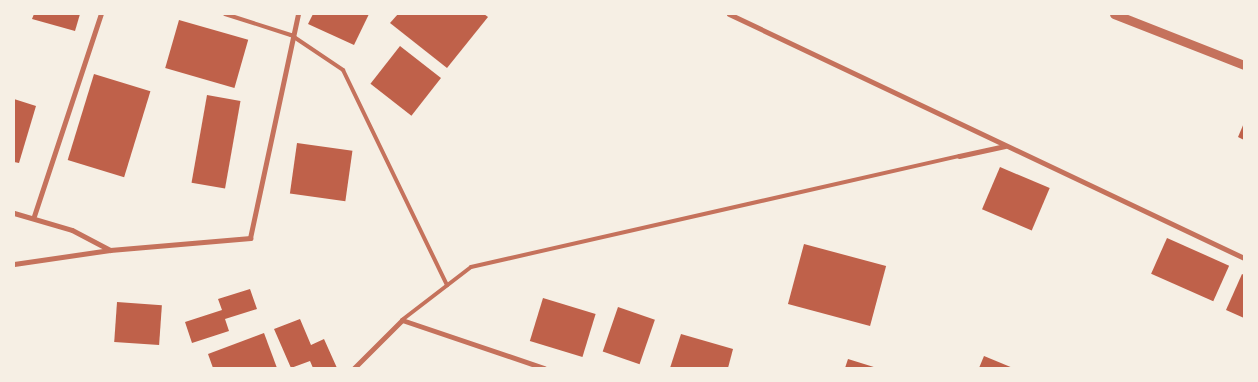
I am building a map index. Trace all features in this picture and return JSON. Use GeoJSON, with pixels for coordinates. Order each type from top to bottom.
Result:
{"type":"FeatureCollection","features":[{"type":"Feature","properties":{"kind":"street"},"geometry":{"type":"LineString","coordinates":[[34,216],[101,14]]}},
{"type":"Feature","properties":{"kind":"street"},"geometry":{"type":"LineString","coordinates":[[14,264],[110,250],[250,238],[291,35],[298,14]]}},
{"type":"Feature","properties":{"kind":"street"},"geometry":{"type":"LineString","coordinates":[[730,14],[1244,258]]}},
{"type":"Feature","properties":{"kind":"street"},"geometry":{"type":"LineString","coordinates":[[1114,14],[1244,65]]}},
{"type":"Feature","properties":{"kind":"street"},"geometry":{"type":"LineString","coordinates":[[959,156],[1006,146]]}},
{"type":"Feature","properties":{"kind":"street"},"geometry":{"type":"LineString","coordinates":[[14,213],[34,216],[110,250]]}},
{"type":"Feature","properties":{"kind":"street"},"geometry":{"type":"LineString","coordinates":[[354,368],[402,320],[544,368]]}},
{"type":"Feature","properties":{"kind":"lane"},"geometry":{"type":"LineString","coordinates":[[225,14],[291,35],[343,70],[447,285]]}},
{"type":"Feature","properties":{"kind":"lane"},"geometry":{"type":"LineString","coordinates":[[402,320],[471,268],[959,156]]}},
{"type":"Feature","properties":{"kind":"building"},"geometry":{"type":"Polygon","coordinates":[[[34,14],[80,14],[75,31],[32,19],[34,14]]]}},
{"type":"Feature","properties":{"kind":"building"},"geometry":{"type":"Polygon","coordinates":[[[313,14],[369,14],[354,45],[308,24],[313,14]]]}},
{"type":"Feature","properties":{"kind":"building"},"geometry":{"type":"Polygon","coordinates":[[[398,14],[484,14],[488,17],[447,68],[390,23],[398,14]]]}},
{"type":"Feature","properties":{"kind":"building"},"geometry":{"type":"Polygon","coordinates":[[[179,20],[248,40],[234,88],[165,68],[179,20]]]}},
{"type":"Feature","properties":{"kind":"building"},"geometry":{"type":"Polygon","coordinates":[[[400,46],[441,78],[411,116],[370,84],[400,46]]]}},
{"type":"Feature","properties":{"kind":"building"},"geometry":{"type":"Polygon","coordinates":[[[94,74],[150,91],[124,177],[68,160],[94,74]]]}},
{"type":"Feature","properties":{"kind":"building"},"geometry":{"type":"Polygon","coordinates":[[[207,95],[240,101],[225,189],[192,183],[207,95]]]}},
{"type":"Feature","properties":{"kind":"building"},"geometry":{"type":"Polygon","coordinates":[[[14,99],[36,106],[19,163],[14,162],[14,99]]]}},
{"type":"Feature","properties":{"kind":"building"},"geometry":{"type":"Polygon","coordinates":[[[1244,123],[1244,140],[1238,137],[1244,123]]]}},
{"type":"Feature","properties":{"kind":"building"},"geometry":{"type":"Polygon","coordinates":[[[297,143],[352,151],[345,201],[290,194],[297,143]]]}},
{"type":"Feature","properties":{"kind":"building"},"geometry":{"type":"Polygon","coordinates":[[[1000,167],[1050,188],[1032,230],[982,209],[1000,167]]]}},
{"type":"Feature","properties":{"kind":"building"},"geometry":{"type":"Polygon","coordinates":[[[1167,238],[1229,266],[1213,301],[1151,274],[1167,238]]]}},
{"type":"Feature","properties":{"kind":"building"},"geometry":{"type":"Polygon","coordinates":[[[804,244],[886,266],[870,326],[788,304],[804,244]]]}},
{"type":"Feature","properties":{"kind":"building"},"geometry":{"type":"Polygon","coordinates":[[[1242,274],[1244,275],[1244,318],[1226,310],[1242,274]]]}},
{"type":"Feature","properties":{"kind":"building"},"geometry":{"type":"Polygon","coordinates":[[[250,289],[257,309],[225,319],[229,331],[192,343],[185,322],[222,310],[218,299],[250,289]]]}},
{"type":"Feature","properties":{"kind":"building"},"geometry":{"type":"Polygon","coordinates":[[[543,298],[596,314],[582,357],[530,341],[543,298]]]}},
{"type":"Feature","properties":{"kind":"building"},"geometry":{"type":"Polygon","coordinates":[[[117,302],[162,305],[159,345],[114,342],[117,302]]]}},
{"type":"Feature","properties":{"kind":"building"},"geometry":{"type":"Polygon","coordinates":[[[618,307],[655,320],[640,364],[603,351],[618,307]]]}},
{"type":"Feature","properties":{"kind":"building"},"geometry":{"type":"Polygon","coordinates":[[[300,319],[311,345],[324,339],[337,368],[313,368],[310,361],[291,368],[274,329],[300,319]]]}},
{"type":"Feature","properties":{"kind":"building"},"geometry":{"type":"Polygon","coordinates":[[[264,333],[277,368],[213,368],[208,354],[264,333]]]}},
{"type":"Feature","properties":{"kind":"building"},"geometry":{"type":"Polygon","coordinates":[[[681,334],[733,349],[728,368],[670,368],[681,334]]]}},
{"type":"Feature","properties":{"kind":"building"},"geometry":{"type":"Polygon","coordinates":[[[984,356],[1013,368],[979,368],[984,356]]]}},
{"type":"Feature","properties":{"kind":"building"},"geometry":{"type":"Polygon","coordinates":[[[848,359],[877,368],[845,368],[848,359]]]}}]}
